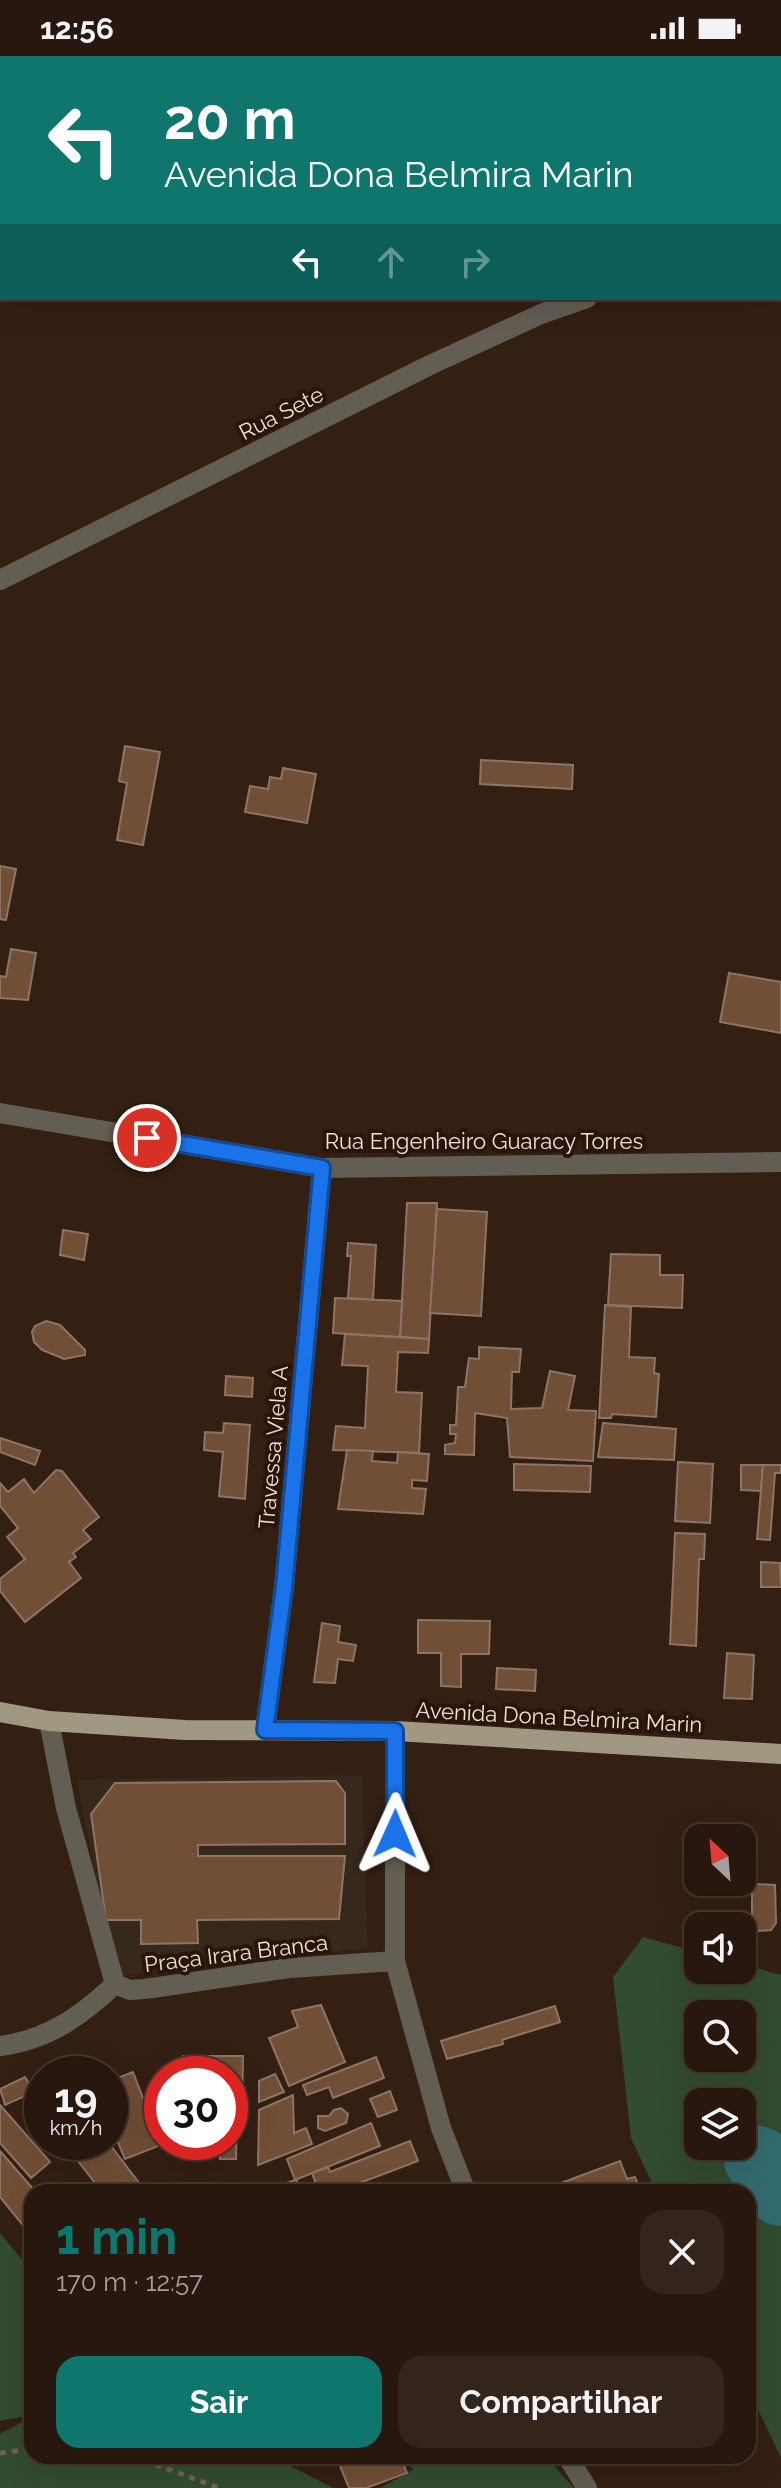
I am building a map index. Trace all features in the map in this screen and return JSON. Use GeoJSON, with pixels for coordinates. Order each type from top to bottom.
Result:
{"type":"FeatureCollection","features":[{"type":"Feature","properties":{"kind":"main road","name":"Avenida Dona Belmira Marin"},"geometry":{"type":"LineString","coordinates":[[0,1712],[49,1721],[185,1730],[395,1731],[781,1754]]}},
{"type":"Feature","properties":{"kind":"street","name":"Rua Sete"},"geometry":{"type":"LineString","coordinates":[[0,580],[430,365],[541,314],[581,300]]}},
{"type":"Feature","properties":{"kind":"street","name":"Rua Engenheiro Guaracy Torres"},"geometry":{"type":"LineString","coordinates":[[0,1113],[322,1168],[781,1162]]}},
{"type":"Feature","properties":{"kind":"street","name":"Travessa Viela A"},"geometry":{"type":"LineString","coordinates":[[265,1730],[284,1587],[322,1168]]}},
{"type":"Feature","properties":{"kind":"street","name":"Praça Irara Branca"},"geometry":{"type":"LineString","coordinates":[[49,1721],[66,1808],[115,1984],[130,1990],[145,1989],[261,1972],[395,1961]]}},
{"type":"Feature","properties":{"kind":"street"},"geometry":{"type":"LineString","coordinates":[[395,1731],[395,1961],[441,2128],[463,2184]]}},
{"type":"Feature","properties":{"kind":"street"},"geometry":{"type":"LineString","coordinates":[[0,2046],[28,2041],[61,2027],[115,1984]]}},
{"type":"Feature","properties":{"kind":"street"},"geometry":{"type":"LineString","coordinates":[[572,2464],[587,2488]]}},
{"type":"Feature","properties":{"kind":"path"},"geometry":{"type":"LineString","coordinates":[[0,2453],[24,2450]]}},
{"type":"Feature","properties":{"kind":"path"},"geometry":{"type":"LineString","coordinates":[[154,2464],[219,2488]]}},
{"type":"Feature","properties":{"kind":"shaded area"},"geometry":{"type":"Polygon","coordinates":[[[362,1775],[368,1948],[115,1977],[77,1780],[362,1775]]]}},
{"type":"Feature","properties":{"kind":"green space"},"geometry":{"type":"Polygon","coordinates":[[[643,1937],[684,1948],[684,1984],[756,1984],[756,1968],[781,1975],[781,2458],[756,2405],[756,2184],[652,2184],[631,2138],[613,1977],[643,1937]]]}},
{"type":"Feature","properties":{"kind":"green space"},"geometry":{"type":"Polygon","coordinates":[[[0,2233],[24,2262],[24,2416],[0,2421],[0,2233]]]}},
{"type":"Feature","properties":{"kind":"green space"},"geometry":{"type":"Polygon","coordinates":[[[24,2423],[24,2464],[286,2464],[333,2488],[0,2488],[0,2434],[24,2423]]]}},
{"type":"Feature","properties":{"kind":"green space"},"geometry":{"type":"Polygon","coordinates":[[[410,2464],[552,2464],[574,2488],[380,2488],[413,2470],[410,2464]]]}},
{"type":"Feature","properties":{"kind":"building"},"geometry":{"type":"Polygon","coordinates":[[[125,746],[160,752],[143,845],[117,840],[127,783],[119,781],[125,746]]]}},
{"type":"Feature","properties":{"kind":"building"},"geometry":{"type":"Polygon","coordinates":[[[481,760],[573,765],[572,789],[480,784],[481,760]]]}},
{"type":"Feature","properties":{"kind":"building"},"geometry":{"type":"Polygon","coordinates":[[[283,768],[316,774],[307,823],[245,812],[250,786],[268,789],[270,777],[281,779],[283,768]]]}},
{"type":"Feature","properties":{"kind":"building"},"geometry":{"type":"Polygon","coordinates":[[[0,866],[16,869],[6,920],[0,919],[0,866]]]}},
{"type":"Feature","properties":{"kind":"building"},"geometry":{"type":"Polygon","coordinates":[[[11,949],[36,953],[28,1000],[0,998],[0,976],[6,977],[11,949]]]}},
{"type":"Feature","properties":{"kind":"building"},"geometry":{"type":"Polygon","coordinates":[[[729,973],[781,982],[781,1033],[720,1022],[729,973]]]}},
{"type":"Feature","properties":{"kind":"building"},"geometry":{"type":"Polygon","coordinates":[[[407,1203],[437,1203],[429,1339],[400,1337],[407,1203]]]}},
{"type":"Feature","properties":{"kind":"building"},"geometry":{"type":"Polygon","coordinates":[[[437,1209],[487,1212],[481,1316],[430,1313],[437,1209]]]}},
{"type":"Feature","properties":{"kind":"building"},"geometry":{"type":"Polygon","coordinates":[[[63,1230],[88,1234],[84,1260],[60,1255],[63,1230]]]}},
{"type":"Feature","properties":{"kind":"building"},"geometry":{"type":"Polygon","coordinates":[[[348,1243],[376,1245],[373,1300],[348,1298],[351,1256],[347,1256],[348,1243]]]}},
{"type":"Feature","properties":{"kind":"building"},"geometry":{"type":"Polygon","coordinates":[[[611,1254],[660,1255],[660,1275],[683,1275],[682,1308],[608,1305],[611,1254]]]}},
{"type":"Feature","properties":{"kind":"building"},"geometry":{"type":"Polygon","coordinates":[[[335,1298],[402,1301],[400,1337],[333,1333],[335,1298]]]}},
{"type":"Feature","properties":{"kind":"building"},"geometry":{"type":"Polygon","coordinates":[[[605,1305],[631,1307],[629,1357],[655,1358],[654,1373],[659,1374],[656,1417],[612,1414],[611,1418],[599,1418],[605,1305]]]}},
{"type":"Feature","properties":{"kind":"building"},"geometry":{"type":"Polygon","coordinates":[[[46,1321],[60,1325],[85,1350],[85,1355],[64,1359],[42,1350],[34,1342],[32,1332],[35,1326],[46,1321]]]}},
{"type":"Feature","properties":{"kind":"building"},"geometry":{"type":"Polygon","coordinates":[[[345,1334],[429,1339],[428,1353],[398,1352],[396,1392],[422,1393],[419,1453],[333,1450],[336,1426],[365,1428],[368,1366],[342,1365],[345,1334]]]}},
{"type":"Feature","properties":{"kind":"building"},"geometry":{"type":"Polygon","coordinates":[[[479,1347],[521,1349],[519,1372],[512,1372],[511,1409],[542,1408],[550,1371],[575,1376],[568,1410],[596,1411],[593,1461],[510,1457],[507,1418],[475,1413],[474,1455],[445,1454],[445,1445],[455,1443],[456,1434],[450,1434],[450,1425],[456,1425],[458,1387],[465,1387],[469,1358],[479,1359],[479,1347]]]}},
{"type":"Feature","properties":{"kind":"building"},"geometry":{"type":"Polygon","coordinates":[[[226,1376],[253,1378],[252,1397],[225,1395],[226,1376]]]}},
{"type":"Feature","properties":{"kind":"building"},"geometry":{"type":"Polygon","coordinates":[[[224,1423],[250,1425],[245,1499],[219,1496],[223,1452],[204,1450],[205,1432],[223,1433],[224,1423]]]}},
{"type":"Feature","properties":{"kind":"building"},"geometry":{"type":"Polygon","coordinates":[[[603,1423],[676,1429],[674,1460],[598,1457],[603,1423]]]}},
{"type":"Feature","properties":{"kind":"building"},"geometry":{"type":"Polygon","coordinates":[[[0,1438],[40,1451],[35,1465],[0,1452],[0,1438]]]}},
{"type":"Feature","properties":{"kind":"building"},"geometry":{"type":"Polygon","coordinates":[[[347,1450],[373,1451],[372,1461],[397,1463],[398,1452],[429,1454],[427,1481],[412,1480],[412,1488],[426,1489],[423,1514],[338,1509],[347,1450]]]}},
{"type":"Feature","properties":{"kind":"building"},"geometry":{"type":"Polygon","coordinates":[[[678,1462],[713,1464],[710,1523],[675,1521],[678,1462]]]}},
{"type":"Feature","properties":{"kind":"building"},"geometry":{"type":"Polygon","coordinates":[[[514,1464],[591,1466],[590,1492],[514,1490],[514,1464]]]}},
{"type":"Feature","properties":{"kind":"building"},"geometry":{"type":"Polygon","coordinates":[[[741,1465],[763,1465],[761,1491],[741,1490],[741,1465]]]}},
{"type":"Feature","properties":{"kind":"building"},"geometry":{"type":"Polygon","coordinates":[[[763,1465],[781,1465],[781,1473],[775,1473],[770,1540],[757,1539],[763,1465]]]}},
{"type":"Feature","properties":{"kind":"building"},"geometry":{"type":"Polygon","coordinates":[[[56,1470],[62,1471],[99,1517],[83,1530],[91,1539],[73,1553],[76,1557],[69,1562],[81,1578],[25,1622],[0,1591],[0,1579],[25,1559],[7,1537],[18,1528],[0,1506],[0,1483],[8,1492],[24,1479],[34,1493],[56,1470]]]}},
{"type":"Feature","properties":{"kind":"building"},"geometry":{"type":"Polygon","coordinates":[[[675,1533],[705,1534],[704,1559],[699,1559],[696,1646],[670,1644],[675,1533]]]}},
{"type":"Feature","properties":{"kind":"building"},"geometry":{"type":"Polygon","coordinates":[[[761,1562],[780,1563],[781,1587],[761,1587],[761,1562]]]}},
{"type":"Feature","properties":{"kind":"building"},"geometry":{"type":"Polygon","coordinates":[[[418,1620],[490,1621],[489,1654],[461,1654],[461,1687],[441,1686],[441,1653],[418,1653],[418,1620]]]}},
{"type":"Feature","properties":{"kind":"building"},"geometry":{"type":"Polygon","coordinates":[[[322,1623],[340,1626],[338,1642],[356,1645],[353,1661],[338,1659],[335,1683],[314,1682],[322,1623]]]}},
{"type":"Feature","properties":{"kind":"building"},"geometry":{"type":"Polygon","coordinates":[[[727,1653],[754,1655],[752,1699],[724,1698],[727,1653]]]}},
{"type":"Feature","properties":{"kind":"building"},"geometry":{"type":"Polygon","coordinates":[[[497,1668],[536,1670],[535,1691],[496,1689],[497,1668]]]}},
{"type":"Feature","properties":{"kind":"building"},"geometry":{"type":"Polygon","coordinates":[[[336,1781],[345,1793],[345,1844],[198,1845],[198,1856],[345,1856],[339,1919],[197,1920],[198,1943],[141,1944],[141,1920],[106,1920],[91,1814],[115,1783],[336,1781]]]}},
{"type":"Feature","properties":{"kind":"building"},"geometry":{"type":"Polygon","coordinates":[[[756,1885],[775,1885],[776,1923],[771,1930],[756,1928],[752,1896],[756,1896],[756,1885]]]}},
{"type":"Feature","properties":{"kind":"building"},"geometry":{"type":"Polygon","coordinates":[[[321,2005],[345,2062],[289,2086],[269,2038],[298,2027],[292,2011],[321,2005]]]}},
{"type":"Feature","properties":{"kind":"building"},"geometry":{"type":"Polygon","coordinates":[[[555,2006],[560,2022],[502,2040],[503,2044],[447,2059],[441,2041],[555,2006]]]}},
{"type":"Feature","properties":{"kind":"building"},"geometry":{"type":"Polygon","coordinates":[[[376,2057],[384,2078],[333,2098],[329,2087],[307,2095],[303,2085],[376,2057]]]}},
{"type":"Feature","properties":{"kind":"building"},"geometry":{"type":"Polygon","coordinates":[[[133,2072],[144,2101],[144,2152],[128,2158],[128,2074],[133,2072]]]}},
{"type":"Feature","properties":{"kind":"building"},"geometry":{"type":"Polygon","coordinates":[[[275,2074],[284,2092],[259,2102],[259,2081],[275,2074]]]}},
{"type":"Feature","properties":{"kind":"building"},"geometry":{"type":"Polygon","coordinates":[[[24,2077],[24,2096],[5,2105],[0,2089],[24,2077]]]}},
{"type":"Feature","properties":{"kind":"building"},"geometry":{"type":"Polygon","coordinates":[[[390,2091],[397,2110],[378,2117],[370,2099],[390,2091]]]}},
{"type":"Feature","properties":{"kind":"building"},"geometry":{"type":"Polygon","coordinates":[[[293,2095],[294,2133],[306,2128],[312,2144],[258,2165],[259,2110],[293,2095]]]}},
{"type":"Feature","properties":{"kind":"building"},"geometry":{"type":"Polygon","coordinates":[[[0,2105],[24,2132],[24,2160],[50,2162],[31,2178],[0,2143],[0,2105]]]}},
{"type":"Feature","properties":{"kind":"building"},"geometry":{"type":"Polygon","coordinates":[[[341,2108],[348,2114],[346,2123],[325,2131],[318,2128],[318,2116],[329,2116],[341,2108]]]}},
{"type":"Feature","properties":{"kind":"building"},"geometry":{"type":"Polygon","coordinates":[[[371,2123],[380,2146],[295,2180],[287,2159],[371,2123]]]}},
{"type":"Feature","properties":{"kind":"building"},"geometry":{"type":"Polygon","coordinates":[[[410,2141],[418,2161],[357,2184],[316,2184],[312,2173],[328,2167],[330,2172],[410,2141]]]}},
{"type":"Feature","properties":{"kind":"building"},"geometry":{"type":"Polygon","coordinates":[[[0,2151],[29,2184],[24,2184],[24,2227],[0,2197],[0,2151]]]}},
{"type":"Feature","properties":{"kind":"building"},"geometry":{"type":"Polygon","coordinates":[[[77,2160],[122,2160],[140,2184],[96,2184],[77,2160]]]}},
{"type":"Feature","properties":{"kind":"building"},"geometry":{"type":"Polygon","coordinates":[[[620,2161],[627,2179],[635,2177],[638,2184],[558,2184],[620,2161]]]}},
{"type":"Feature","properties":{"kind":"building"},"geometry":{"type":"Polygon","coordinates":[[[339,2464],[403,2464],[407,2473],[366,2488],[349,2488],[339,2464]]]}},
{"type":"Feature","properties":{"kind":"waterway"},"geometry":{"type":"LineString","coordinates":[[758,2160],[781,2192]]}},
{"type":"Feature","properties":{"kind":"route"},"geometry":{"type":"LineString","coordinates":[[147,1138],[322,1168],[284,1587],[265,1730],[328,1733],[395,1731],[395,1834]]}}]}
